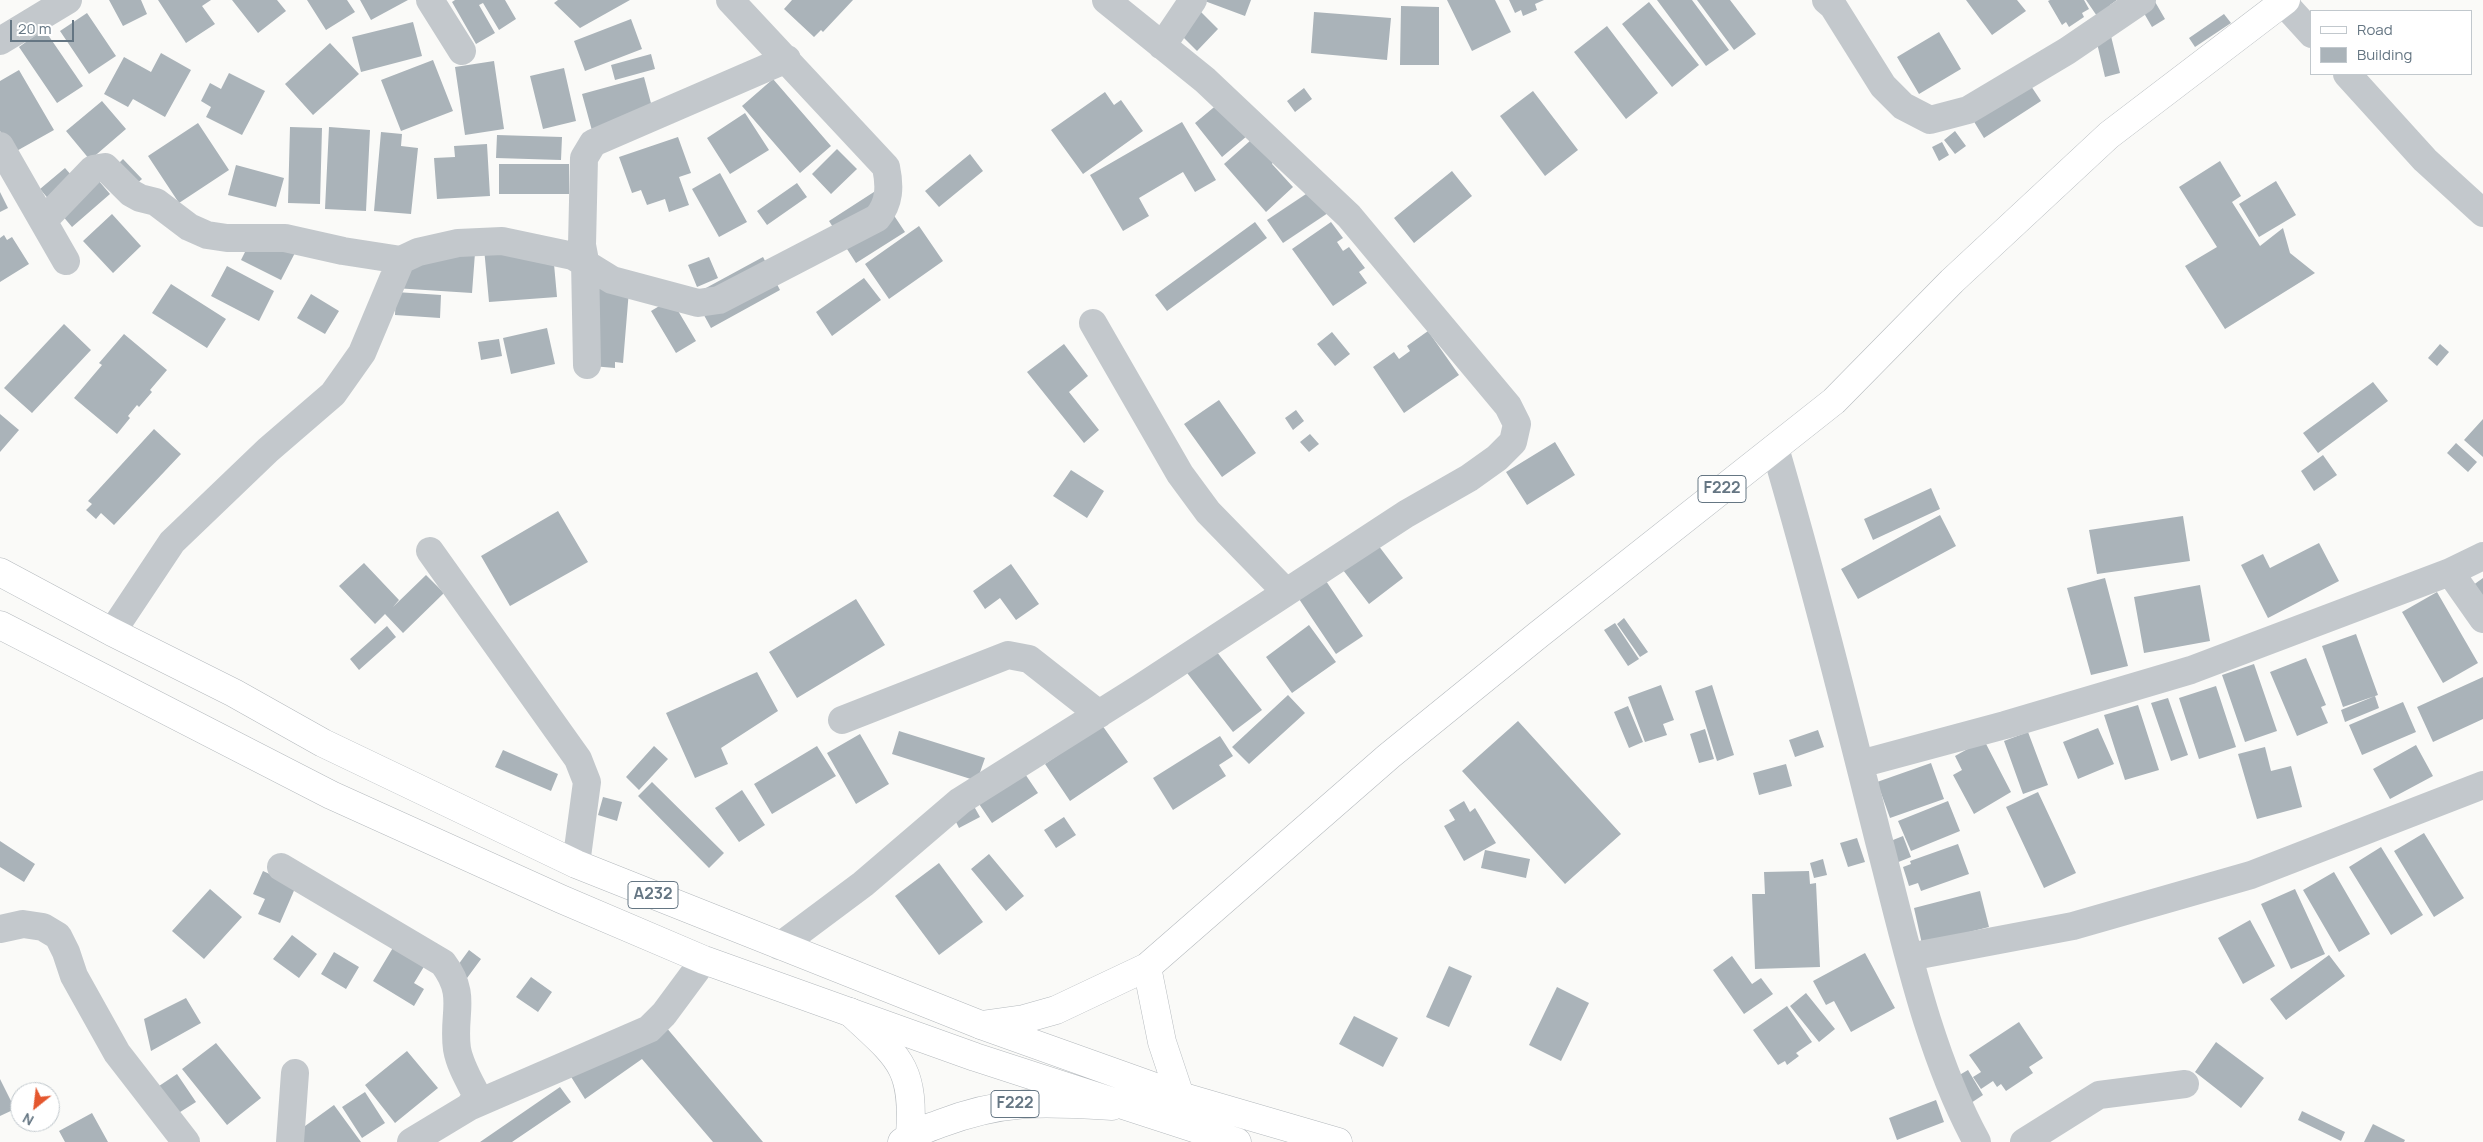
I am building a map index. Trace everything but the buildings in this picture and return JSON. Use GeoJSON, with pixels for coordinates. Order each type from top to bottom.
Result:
{"type":"FeatureCollection","features":[{"type":"Feature","properties":{"kind":"main road","name":"F222"},"geometry":{"type":"LineString","coordinates":[[980,1025],[1024,1020],[1056,1010],[1147,967],[1389,756],[1553,623],[1834,401],[1952,281],[2109,135],[2283,1]]}},
{"type":"Feature","properties":{"kind":"main road","name":"A232"},"geometry":{"type":"LineString","coordinates":[[0,572],[112,632],[234,693],[323,743],[576,864],[980,1025],[1180,1096],[1338,1142]]}},
{"type":"Feature","properties":{"kind":"main road","name":"A232"},"geometry":{"type":"LineString","coordinates":[[0,625],[331,795],[560,899],[704,960],[1126,1107],[1237,1142]]}},
{"type":"Feature","properties":{"kind":"main road"},"geometry":{"type":"LineString","coordinates":[[1147,967],[1160,1034],[1180,1096]]}},
{"type":"Feature","properties":{"kind":"main road","name":"F222"},"geometry":{"type":"LineString","coordinates":[[850,1012],[894,1053],[908,1079],[912,1103],[906,1139]]}},
{"type":"Feature","properties":{"kind":"main road","name":"F222"},"geometry":{"type":"LineString","coordinates":[[906,1139],[964,1115],[1003,1105],[1043,1102],[1126,1107]]}},
{"type":"Feature","properties":{"kind":"street"},"geometry":{"type":"LineString","coordinates":[[0,42],[68,0]]}},
{"type":"Feature","properties":{"kind":"street"},"geometry":{"type":"LineString","coordinates":[[430,0],[462,51]]}},
{"type":"Feature","properties":{"kind":"street"},"geometry":{"type":"LineString","coordinates":[[42,221],[93,169],[105,167],[131,193],[140,198],[156,202],[189,227],[206,235],[227,238],[285,238],[343,251],[401,260],[418,252],[458,243],[502,240],[573,256],[585,261],[612,280],[698,303],[719,300],[876,218],[885,209],[890,182],[886,167],[730,0]]}},
{"type":"Feature","properties":{"kind":"street"},"geometry":{"type":"LineString","coordinates":[[780,946],[863,884],[960,801],[1099,714],[1406,514],[1476,473],[1497,458],[1513,442],[1517,424],[1502,399],[1349,216],[1205,80],[1106,0]]}},
{"type":"Feature","properties":{"kind":"street"},"geometry":{"type":"LineString","coordinates":[[1162,46],[1193,0]]}},
{"type":"Feature","properties":{"kind":"street"},"geometry":{"type":"LineString","coordinates":[[1826,0],[1833,6],[1883,86],[1903,106],[1930,120],[1968,110],[2067,51],[2142,0]]}},
{"type":"Feature","properties":{"kind":"street"},"geometry":{"type":"LineString","coordinates":[[2283,1],[2310,32]]}},
{"type":"Feature","properties":{"kind":"street"},"geometry":{"type":"LineString","coordinates":[[587,366],[585,261],[582,245],[584,158],[593,143],[787,59]]}},
{"type":"Feature","properties":{"kind":"street"},"geometry":{"type":"LineString","coordinates":[[2349,75],[2425,160],[2483,213]]}},
{"type":"Feature","properties":{"kind":"street"},"geometry":{"type":"LineString","coordinates":[[0,146],[66,260]]}},
{"type":"Feature","properties":{"kind":"street"},"geometry":{"type":"LineString","coordinates":[[112,632],[172,542],[268,450],[333,394],[362,353],[401,260]]}},
{"type":"Feature","properties":{"kind":"street"},"geometry":{"type":"LineString","coordinates":[[1093,323],[1180,474],[1208,512],[1286,592]]}},
{"type":"Feature","properties":{"kind":"street"},"geometry":{"type":"LineString","coordinates":[[1775,448],[1811,574],[1909,957],[1948,1079],[1977,1142]]}},
{"type":"Feature","properties":{"kind":"street"},"geometry":{"type":"LineString","coordinates":[[430,551],[578,759],[586,782],[576,864]]}},
{"type":"Feature","properties":{"kind":"street"},"geometry":{"type":"LineString","coordinates":[[1860,764],[2006,725],[2191,670],[2450,572],[2483,556]]}},
{"type":"Feature","properties":{"kind":"street"},"geometry":{"type":"LineString","coordinates":[[2450,572],[2483,619]]}},
{"type":"Feature","properties":{"kind":"street"},"geometry":{"type":"LineString","coordinates":[[842,720],[1008,655],[1029,659],[1099,714]]}},
{"type":"Feature","properties":{"kind":"street"},"geometry":{"type":"LineString","coordinates":[[1909,957],[2073,926],[2251,875],[2483,785]]}},
{"type":"Feature","properties":{"kind":"street"},"geometry":{"type":"LineString","coordinates":[[281,867],[443,963],[447,968],[457,986],[455,1032],[458,1052],[477,1096],[469,1107]]}},
{"type":"Feature","properties":{"kind":"street"},"geometry":{"type":"LineString","coordinates":[[0,929],[23,924],[43,927],[58,936],[74,976],[117,1053],[186,1142]]}},
{"type":"Feature","properties":{"kind":"street"},"geometry":{"type":"LineString","coordinates":[[411,1142],[469,1107],[650,1029],[664,1014],[704,960]]}},
{"type":"Feature","properties":{"kind":"street"},"geometry":{"type":"LineString","coordinates":[[290,1142],[295,1073]]}},
{"type":"Feature","properties":{"kind":"street"},"geometry":{"type":"LineString","coordinates":[[2024,1142],[2099,1095],[2186,1084]]}}]}
